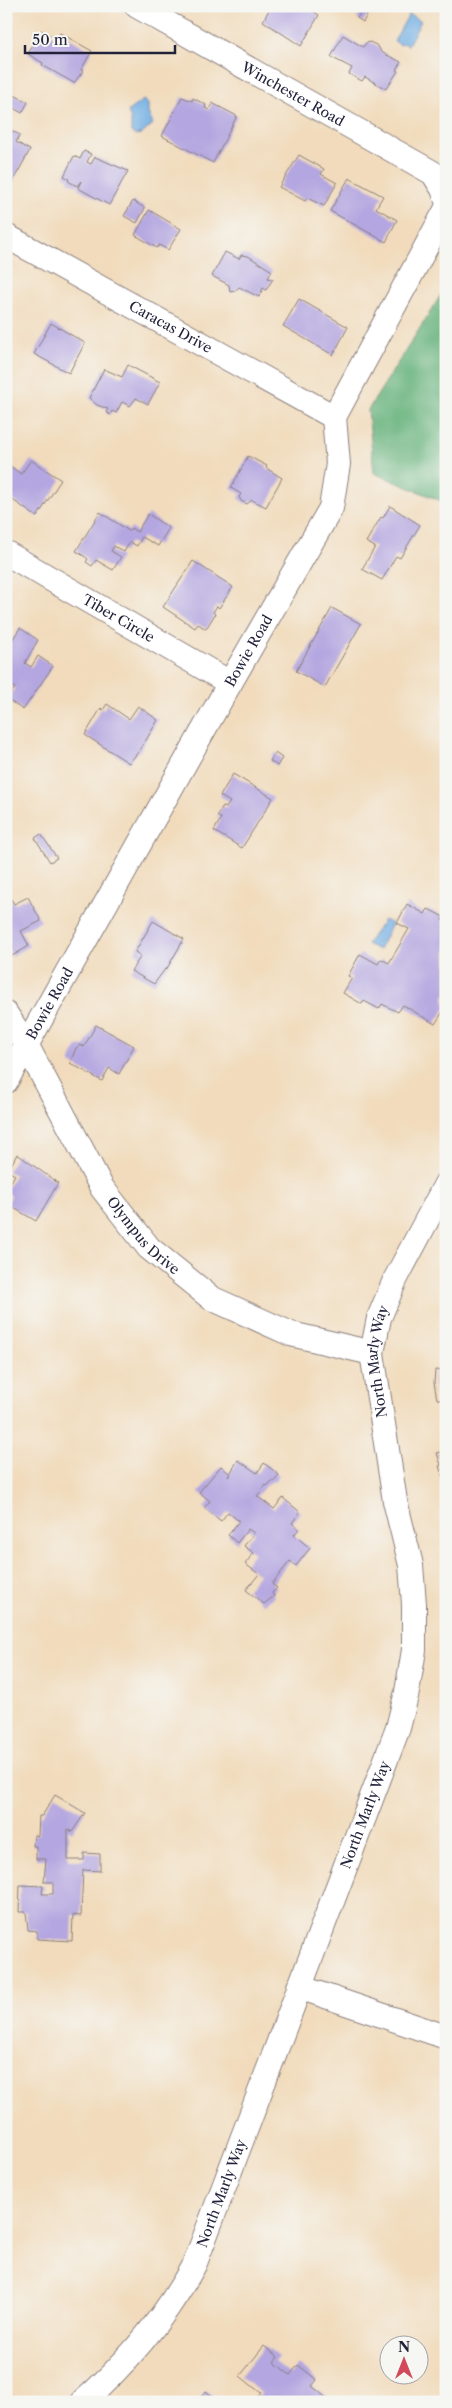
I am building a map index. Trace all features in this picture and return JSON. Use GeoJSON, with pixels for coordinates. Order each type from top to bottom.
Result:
{"type":"FeatureCollection","features":[{"type":"Feature","properties":{"kind":"street","name":"Winchester Road"},"geometry":{"type":"LineString","coordinates":[[136,6],[433,173],[445,199]]}},
{"type":"Feature","properties":{"kind":"street"},"geometry":{"type":"LineString","coordinates":[[334,417],[445,199]]}},
{"type":"Feature","properties":{"kind":"street","name":"Caracas Drive"},"geometry":{"type":"LineString","coordinates":[[6,236],[334,417]]}},
{"type":"Feature","properties":{"kind":"street","name":"Bowie Road"},"geometry":{"type":"LineString","coordinates":[[6,1081],[230,683],[331,508],[338,464],[334,417]]}},
{"type":"Feature","properties":{"kind":"street","name":"Tiber Circle"},"geometry":{"type":"LineString","coordinates":[[6,553],[230,683]]}},
{"type":"Feature","properties":{"kind":"street","name":"Olympus Drive"},"geometry":{"type":"LineString","coordinates":[[6,1014],[27,1046],[102,1188],[149,1248],[211,1298],[291,1334],[372,1353]]}},
{"type":"Feature","properties":{"kind":"street","name":"North Marly Way"},"geometry":{"type":"LineString","coordinates":[[84,2402],[140,2346],[160,2320],[190,2271],[398,1728],[407,1692],[414,1650],[415,1609],[411,1565],[395,1501],[372,1353],[379,1318],[395,1280],[446,1184]]}},
{"type":"Feature","properties":{"kind":"street"},"geometry":{"type":"LineString","coordinates":[[299,1988],[446,2037]]}},
{"type":"Feature","properties":{"kind":"green space"},"geometry":{"type":"Polygon","coordinates":[[[446,287],[446,503],[374,473],[368,410],[446,287]]]}},
{"type":"Feature","properties":{"kind":"water"},"geometry":{"type":"Polygon","coordinates":[[[409,14],[421,21],[408,45],[403,43],[401,45],[394,41],[409,14]]]}},
{"type":"Feature","properties":{"kind":"water"},"geometry":{"type":"Polygon","coordinates":[[[143,100],[148,104],[148,113],[153,124],[142,134],[135,135],[131,132],[131,120],[128,111],[143,100]]]}},
{"type":"Feature","properties":{"kind":"water"},"geometry":{"type":"Polygon","coordinates":[[[384,920],[392,924],[379,950],[367,944],[384,920]]]}},
{"type":"Feature","properties":{"kind":"building"},"geometry":{"type":"Polygon","coordinates":[[[271,6],[305,6],[319,15],[301,46],[263,21],[271,6]]]}},
{"type":"Feature","properties":{"kind":"building"},"geometry":{"type":"Polygon","coordinates":[[[363,9],[369,12],[363,22],[357,18],[363,9]]]}},
{"type":"Feature","properties":{"kind":"building"},"geometry":{"type":"Polygon","coordinates":[[[41,30],[57,39],[60,33],[92,51],[81,70],[83,71],[74,83],[42,65],[43,63],[28,54],[41,30]]]}},
{"type":"Feature","properties":{"kind":"building"},"geometry":{"type":"Polygon","coordinates":[[[343,35],[363,47],[366,43],[370,42],[378,46],[381,52],[401,62],[396,70],[398,71],[386,89],[365,77],[362,81],[349,74],[352,68],[331,57],[343,35]]]}},
{"type":"Feature","properties":{"kind":"building"},"geometry":{"type":"Polygon","coordinates":[[[14,95],[28,102],[22,113],[8,105],[14,95]]]}},
{"type":"Feature","properties":{"kind":"building"},"geometry":{"type":"Polygon","coordinates":[[[182,97],[192,101],[193,98],[206,105],[205,108],[209,110],[212,103],[237,116],[213,163],[162,136],[182,97]]]}},
{"type":"Feature","properties":{"kind":"building"},"geometry":{"type":"Polygon","coordinates":[[[6,128],[20,135],[16,142],[30,150],[8,190],[6,189],[6,128]]]}},
{"type":"Feature","properties":{"kind":"building"},"geometry":{"type":"Polygon","coordinates":[[[84,151],[91,154],[87,162],[91,164],[95,157],[128,171],[109,205],[78,188],[81,181],[77,186],[68,181],[69,179],[64,176],[74,156],[80,159],[84,151]]]}},
{"type":"Feature","properties":{"kind":"building"},"geometry":{"type":"Polygon","coordinates":[[[299,155],[324,169],[321,174],[337,183],[324,206],[307,198],[305,201],[279,187],[299,155]]]}},
{"type":"Feature","properties":{"kind":"building"},"geometry":{"type":"Polygon","coordinates":[[[349,178],[383,196],[376,208],[397,220],[386,242],[330,211],[349,178]]]}},
{"type":"Feature","properties":{"kind":"building"},"geometry":{"type":"Polygon","coordinates":[[[133,201],[145,208],[137,223],[124,216],[133,201]]]}},
{"type":"Feature","properties":{"kind":"building"},"geometry":{"type":"Polygon","coordinates":[[[149,210],[181,229],[168,250],[159,245],[157,248],[135,235],[149,210]]]}},
{"type":"Feature","properties":{"kind":"building"},"geometry":{"type":"Polygon","coordinates":[[[225,252],[239,259],[241,255],[248,256],[272,271],[268,278],[273,279],[266,290],[263,288],[259,297],[239,287],[235,291],[230,292],[229,285],[212,276],[225,252]]]}},
{"type":"Feature","properties":{"kind":"building"},"geometry":{"type":"Polygon","coordinates":[[[299,299],[348,327],[333,355],[283,326],[299,299]]]}},
{"type":"Feature","properties":{"kind":"building"},"geometry":{"type":"Polygon","coordinates":[[[51,323],[85,343],[69,373],[34,354],[51,323]]]}},
{"type":"Feature","properties":{"kind":"building"},"geometry":{"type":"Polygon","coordinates":[[[128,365],[160,382],[148,404],[136,398],[130,406],[122,402],[116,413],[112,411],[110,415],[106,412],[108,409],[97,405],[89,398],[104,369],[122,377],[128,365]]]}},
{"type":"Feature","properties":{"kind":"building"},"geometry":{"type":"Polygon","coordinates":[[[248,456],[267,466],[266,468],[282,478],[266,507],[252,500],[247,504],[241,501],[239,497],[241,494],[231,488],[248,456]]]}},
{"type":"Feature","properties":{"kind":"building"},"geometry":{"type":"Polygon","coordinates":[[[31,460],[61,480],[37,517],[7,496],[11,489],[9,488],[6,491],[6,463],[21,474],[31,460]]]}},
{"type":"Feature","properties":{"kind":"building"},"geometry":{"type":"Polygon","coordinates":[[[390,506],[420,525],[400,558],[396,556],[382,580],[362,569],[375,547],[366,542],[390,506]]]}},
{"type":"Feature","properties":{"kind":"building"},"geometry":{"type":"Polygon","coordinates":[[[100,512],[129,531],[131,528],[137,532],[148,514],[169,528],[158,546],[142,537],[137,546],[130,542],[124,552],[114,546],[111,551],[121,557],[113,570],[96,560],[92,566],[86,562],[88,559],[76,551],[100,512]]]}},
{"type":"Feature","properties":{"kind":"building"},"geometry":{"type":"Polygon","coordinates":[[[193,561],[233,587],[219,608],[217,606],[213,612],[215,614],[206,629],[198,624],[195,628],[163,607],[193,561]]]}},
{"type":"Feature","properties":{"kind":"building"},"geometry":{"type":"Polygon","coordinates":[[[332,608],[361,624],[325,687],[296,671],[332,608]]]}},
{"type":"Feature","properties":{"kind":"building"},"geometry":{"type":"Polygon","coordinates":[[[20,628],[38,640],[25,663],[31,667],[38,656],[53,666],[23,710],[7,699],[15,688],[6,684],[6,649],[20,628]]]}},
{"type":"Feature","properties":{"kind":"building"},"geometry":{"type":"Polygon","coordinates":[[[107,704],[129,719],[138,706],[158,720],[140,750],[129,763],[85,735],[101,708],[103,710],[107,704]]]}},
{"type":"Feature","properties":{"kind":"building"},"geometry":{"type":"Polygon","coordinates":[[[275,753],[282,758],[277,766],[270,761],[275,753]]]}},
{"type":"Feature","properties":{"kind":"building"},"geometry":{"type":"Polygon","coordinates":[[[233,774],[273,798],[242,848],[214,831],[221,818],[217,816],[223,806],[226,808],[230,802],[220,796],[233,774]]]}},
{"type":"Feature","properties":{"kind":"building"},"geometry":{"type":"Polygon","coordinates":[[[41,834],[57,858],[50,862],[35,838],[41,834]]]}},
{"type":"Feature","properties":{"kind":"building"},"geometry":{"type":"Polygon","coordinates":[[[28,897],[41,921],[21,931],[29,946],[12,956],[6,945],[6,901],[11,899],[14,904],[28,897]]]}},
{"type":"Feature","properties":{"kind":"building"},"geometry":{"type":"Polygon","coordinates":[[[407,904],[425,914],[428,909],[444,917],[442,920],[446,923],[446,993],[444,997],[446,1007],[435,1024],[403,1005],[398,1012],[382,1004],[379,1009],[364,1001],[362,1004],[343,993],[352,978],[348,976],[360,954],[378,964],[381,959],[389,963],[409,929],[397,923],[407,904]]]}},
{"type":"Feature","properties":{"kind":"building"},"geometry":{"type":"Polygon","coordinates":[[[153,921],[184,939],[166,970],[154,984],[131,971],[141,956],[135,952],[153,921]]]}},
{"type":"Feature","properties":{"kind":"building"},"geometry":{"type":"Polygon","coordinates":[[[96,1025],[134,1046],[119,1074],[109,1068],[102,1081],[70,1063],[76,1048],[80,1045],[84,1047],[96,1025]]]}},
{"type":"Feature","properties":{"kind":"building"},"geometry":{"type":"Polygon","coordinates":[[[17,1154],[58,1183],[36,1221],[7,1204],[11,1196],[6,1190],[15,1175],[8,1171],[17,1154]]]}},
{"type":"Feature","properties":{"kind":"building"},"geometry":{"type":"Polygon","coordinates":[[[435,1370],[446,1371],[446,1400],[437,1399],[434,1383],[435,1370]]]}},
{"type":"Feature","properties":{"kind":"building"},"geometry":{"type":"Polygon","coordinates":[[[446,1451],[446,1483],[445,1483],[437,1453],[446,1451]]]}},
{"type":"Feature","properties":{"kind":"building"},"geometry":{"type":"Polygon","coordinates":[[[238,1460],[257,1473],[264,1463],[279,1475],[274,1482],[272,1481],[266,1485],[257,1496],[274,1509],[283,1498],[300,1512],[292,1523],[299,1529],[294,1535],[310,1548],[296,1566],[290,1561],[272,1584],[277,1588],[272,1593],[274,1596],[264,1604],[246,1590],[259,1574],[245,1564],[254,1553],[244,1546],[254,1533],[248,1529],[237,1543],[228,1535],[239,1521],[228,1512],[221,1521],[204,1508],[210,1501],[199,1492],[221,1466],[230,1474],[238,1460]]]}},
{"type":"Feature","properties":{"kind":"building"},"geometry":{"type":"Polygon","coordinates":[[[55,1795],[85,1813],[72,1832],[68,1829],[68,1860],[84,1860],[84,1853],[100,1854],[100,1871],[83,1870],[81,1916],[73,1915],[72,1941],[37,1939],[37,1931],[28,1930],[26,1912],[19,1912],[20,1885],[43,1886],[42,1894],[53,1894],[53,1882],[44,1882],[46,1859],[36,1859],[36,1846],[33,1846],[34,1835],[38,1836],[39,1816],[42,1816],[55,1795]]]}},
{"type":"Feature","properties":{"kind":"building"},"geometry":{"type":"Polygon","coordinates":[[[264,2346],[278,2357],[274,2362],[290,2375],[298,2365],[317,2380],[312,2386],[329,2400],[327,2402],[254,2402],[261,2393],[240,2376],[264,2346]]]}},
{"type":"Feature","properties":{"kind":"building"},"geometry":{"type":"Polygon","coordinates":[[[206,2391],[219,2402],[197,2402],[206,2391]]]}}]}
